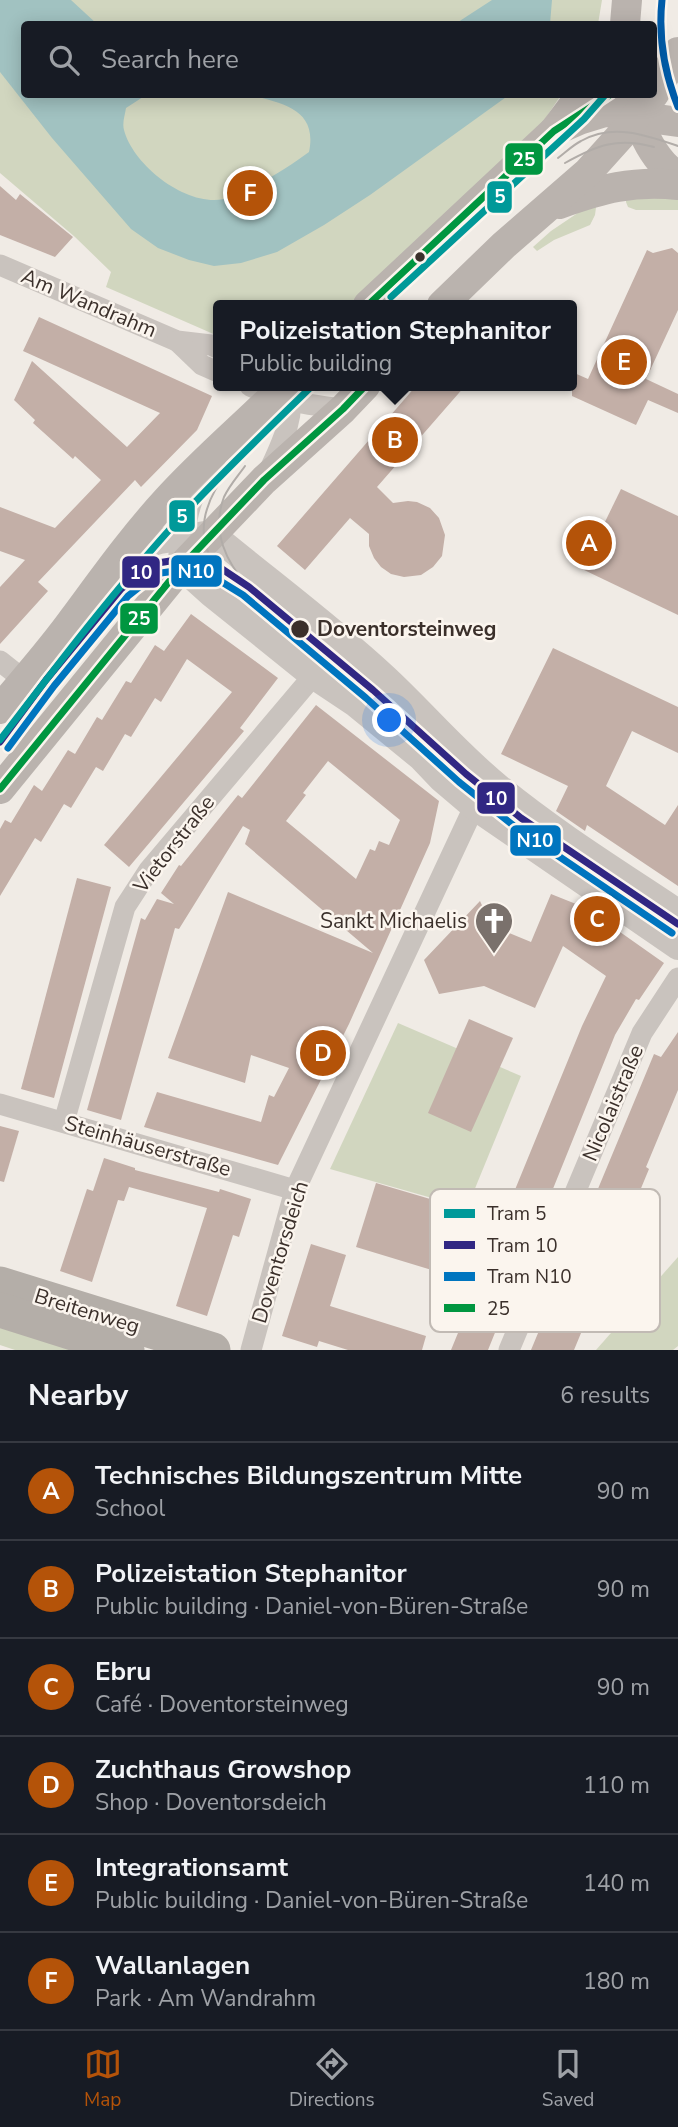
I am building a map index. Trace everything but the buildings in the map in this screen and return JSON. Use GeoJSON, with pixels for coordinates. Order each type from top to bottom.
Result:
{"type":"FeatureCollection","features":[{"type":"Feature","properties":{"kind":"highway","name":"Breitenweg"},"geometry":{"type":"LineString","coordinates":[[0,1284],[213,1350]]}},
{"type":"Feature","properties":{"kind":"highway"},"geometry":{"type":"LineString","coordinates":[[0,1310],[127,1350]]}},
{"type":"Feature","properties":{"kind":"main road"},"geometry":{"type":"LineString","coordinates":[[657,85],[666,76],[678,52]]}},
{"type":"Feature","properties":{"kind":"main road"},"geometry":{"type":"LineString","coordinates":[[373,300],[554,131],[579,98]]}},
{"type":"Feature","properties":{"kind":"main road"},"geometry":{"type":"LineString","coordinates":[[554,131],[579,120],[643,100],[678,122]]}},
{"type":"Feature","properties":{"kind":"main road"},"geometry":{"type":"LineString","coordinates":[[643,100],[655,153],[673,174],[678,176]]}},
{"type":"Feature","properties":{"kind":"main road"},"geometry":{"type":"LineString","coordinates":[[447,300],[589,172],[615,143],[643,100]]}},
{"type":"Feature","properties":{"kind":"main road"},"geometry":{"type":"LineString","coordinates":[[545,209],[593,192],[632,183],[678,185]]}},
{"type":"Feature","properties":{"kind":"main road"},"geometry":{"type":"LineString","coordinates":[[0,709],[124,551],[182,484],[277,391]]}},
{"type":"Feature","properties":{"kind":"main road"},"geometry":{"type":"LineString","coordinates":[[0,789],[182,552],[211,533],[360,391]]}},
{"type":"Feature","properties":{"kind":"street","name":"Am Wandrahm"},"geometry":{"type":"LineString","coordinates":[[0,265],[177,341],[213,346]]}},
{"type":"Feature","properties":{"kind":"street","name":"Am Wandrahm"},"geometry":{"type":"LineString","coordinates":[[177,341],[202,365],[213,370]]}},
{"type":"Feature","properties":{"kind":"street"},"geometry":{"type":"LineString","coordinates":[[277,391],[343,409]]}},
{"type":"Feature","properties":{"kind":"street"},"geometry":{"type":"LineString","coordinates":[[264,480],[289,424],[277,391]]}},
{"type":"Feature","properties":{"kind":"street"},"geometry":{"type":"LineString","coordinates":[[236,433],[197,486],[187,512],[182,552],[212,594],[313,676],[365,712],[421,758],[474,807],[678,947]]}},
{"type":"Feature","properties":{"kind":"street"},"geometry":{"type":"LineString","coordinates":[[211,533],[336,633],[386,678],[481,772],[546,823],[678,912]]}},
{"type":"Feature","properties":{"kind":"street"},"geometry":{"type":"LineString","coordinates":[[124,551],[182,552]]}},
{"type":"Feature","properties":{"kind":"street"},"geometry":{"type":"LineString","coordinates":[[0,661],[24,680]]}},
{"type":"Feature","properties":{"kind":"street","name":"Vietorstraße"},"geometry":{"type":"LineString","coordinates":[[64,1122],[125,907],[149,870],[313,676]]}},
{"type":"Feature","properties":{"kind":"street","name":"Doventorsdeich"},"geometry":{"type":"LineString","coordinates":[[251,1350],[295,1190],[474,807],[481,772]]}},
{"type":"Feature","properties":{"kind":"street","name":"Nicolaistraße"},"geometry":{"type":"LineString","coordinates":[[577,1189],[642,1033],[678,978]]}},
{"type":"Feature","properties":{"kind":"street","name":"Steinhäuserstraße"},"geometry":{"type":"LineString","coordinates":[[0,1104],[295,1190]]}},
{"type":"Feature","properties":{"kind":"street","name":"Nicolaistraße"},"geometry":{"type":"LineString","coordinates":[[509,1350],[517,1332]]}},
{"type":"Feature","properties":{"kind":"green space"},"geometry":{"type":"Polygon","coordinates":[[[0,0],[602,0],[598,21],[21,21],[21,98],[559,98],[533,137],[361,300],[213,300],[213,334],[106,287],[111,272],[75,237],[0,173],[0,0]]]}},
{"type":"Feature","properties":{"kind":"green space"},"geometry":{"type":"Polygon","coordinates":[[[626,190],[678,196],[678,210],[636,210],[628,207],[626,190]]]}},
{"type":"Feature","properties":{"kind":"green space"},"geometry":{"type":"Polygon","coordinates":[[[597,200],[595,215],[590,225],[554,240],[537,251],[533,247],[551,231],[597,200]]]}},
{"type":"Feature","properties":{"kind":"green space"},"geometry":{"type":"Polygon","coordinates":[[[398,1023],[521,1076],[475,1189],[430,1189],[430,1197],[330,1169],[398,1023]]]}},
{"type":"Feature","properties":{"kind":"green space"},"geometry":{"type":"Polygon","coordinates":[[[678,1257],[678,1346],[673,1350],[596,1350],[612,1332],[660,1332],[660,1277],[678,1257]]]}},
{"type":"Feature","properties":{"kind":"green space"},"geometry":{"type":"Polygon","coordinates":[[[0,1322],[89,1350],[15,1350],[0,1345],[0,1322]]]}},
{"type":"Feature","properties":{"kind":"water"},"geometry":{"type":"Polygon","coordinates":[[[0,0],[71,0],[94,21],[21,21],[21,98],[141,98],[126,108],[123,122],[129,143],[138,157],[163,181],[194,197],[209,200],[224,199],[245,191],[309,152],[308,126],[303,117],[285,105],[262,98],[505,98],[324,225],[277,252],[241,263],[214,266],[158,248],[131,229],[52,138],[0,72],[0,0]]]}},
{"type":"Feature","properties":{"kind":"water"},"geometry":{"type":"Polygon","coordinates":[[[492,0],[552,0],[550,21],[460,21],[492,0]]]}},
{"type":"Feature","properties":{"kind":"tram line","name":"5"},"geometry":{"type":"LineString","coordinates":[[391,297],[584,119],[602,98]]}},
{"type":"Feature","properties":{"kind":"tram line"},"geometry":{"type":"LineString","coordinates":[[558,158],[581,141],[605,133],[642,135],[678,146]]}},
{"type":"Feature","properties":{"kind":"tram line"},"geometry":{"type":"LineString","coordinates":[[565,163],[598,147],[618,143],[654,147]]}},
{"type":"Feature","properties":{"kind":"tram line","name":"5"},"geometry":{"type":"LineString","coordinates":[[0,740],[133,571],[181,517],[307,391]]}},
{"type":"Feature","properties":{"kind":"tram line"},"geometry":{"type":"LineString","coordinates":[[245,466],[224,497],[219,522],[223,546],[228,557],[249,587]]}},
{"type":"Feature","properties":{"kind":"tram line"},"geometry":{"type":"LineString","coordinates":[[229,469],[209,503],[204,520],[204,535],[207,551],[215,566],[242,595]]}},
{"type":"Feature","properties":{"kind":"tram line","name":"10"},"geometry":{"type":"LineString","coordinates":[[0,742],[46,680],[121,589],[146,568],[158,563],[182,559],[198,561],[222,569],[249,587],[521,818],[678,924]]}},
{"type":"Feature","properties":{"kind":"tram line","name":"N10"},"geometry":{"type":"LineString","coordinates":[[8,748],[54,686],[128,596],[161,573],[196,571],[217,579],[243,595],[366,698],[459,782],[514,826],[672,933]]}},
{"type":"Feature","properties":{"kind":"transit line"},"geometry":{"type":"LineString","coordinates":[[662,0],[663,55],[678,107]]}},
{"type":"Feature","properties":{"kind":"transit line","name":"25"},"geometry":{"type":"LineString","coordinates":[[373,300],[554,131],[605,98]]}},
{"type":"Feature","properties":{"kind":"transit line","name":"25"},"geometry":{"type":"LineString","coordinates":[[0,789],[181,567],[264,480],[360,391]]}},
{"type":"Feature","properties":{"kind":"place","name":"Wallanlagen"},"geometry":{"type":"Point","coordinates":[250,193]}},
{"type":"Feature","properties":{"kind":"place","name":"Integrationsamt"},"geometry":{"type":"Point","coordinates":[624,362]}},
{"type":"Feature","properties":{"kind":"place","name":"Polizeistation Stephanitor"},"geometry":{"type":"Point","coordinates":[395,440]}},
{"type":"Feature","properties":{"kind":"place","name":"Technisches Bildungszentrum Mitte"},"geometry":{"type":"Point","coordinates":[589,543]}},
{"type":"Feature","properties":{"kind":"place","name":"Doventorsteinweg"},"geometry":{"type":"Point","coordinates":[300,629]}},
{"type":"Feature","properties":{"kind":"place","name":"Ebru"},"geometry":{"type":"Point","coordinates":[597,919]}},
{"type":"Feature","properties":{"kind":"place","name":"Sankt Michaelis"},"geometry":{"type":"Point","coordinates":[494,955]}},
{"type":"Feature","properties":{"kind":"place","name":"Zuchthaus Growshop"},"geometry":{"type":"Point","coordinates":[323,1053]}}]}
